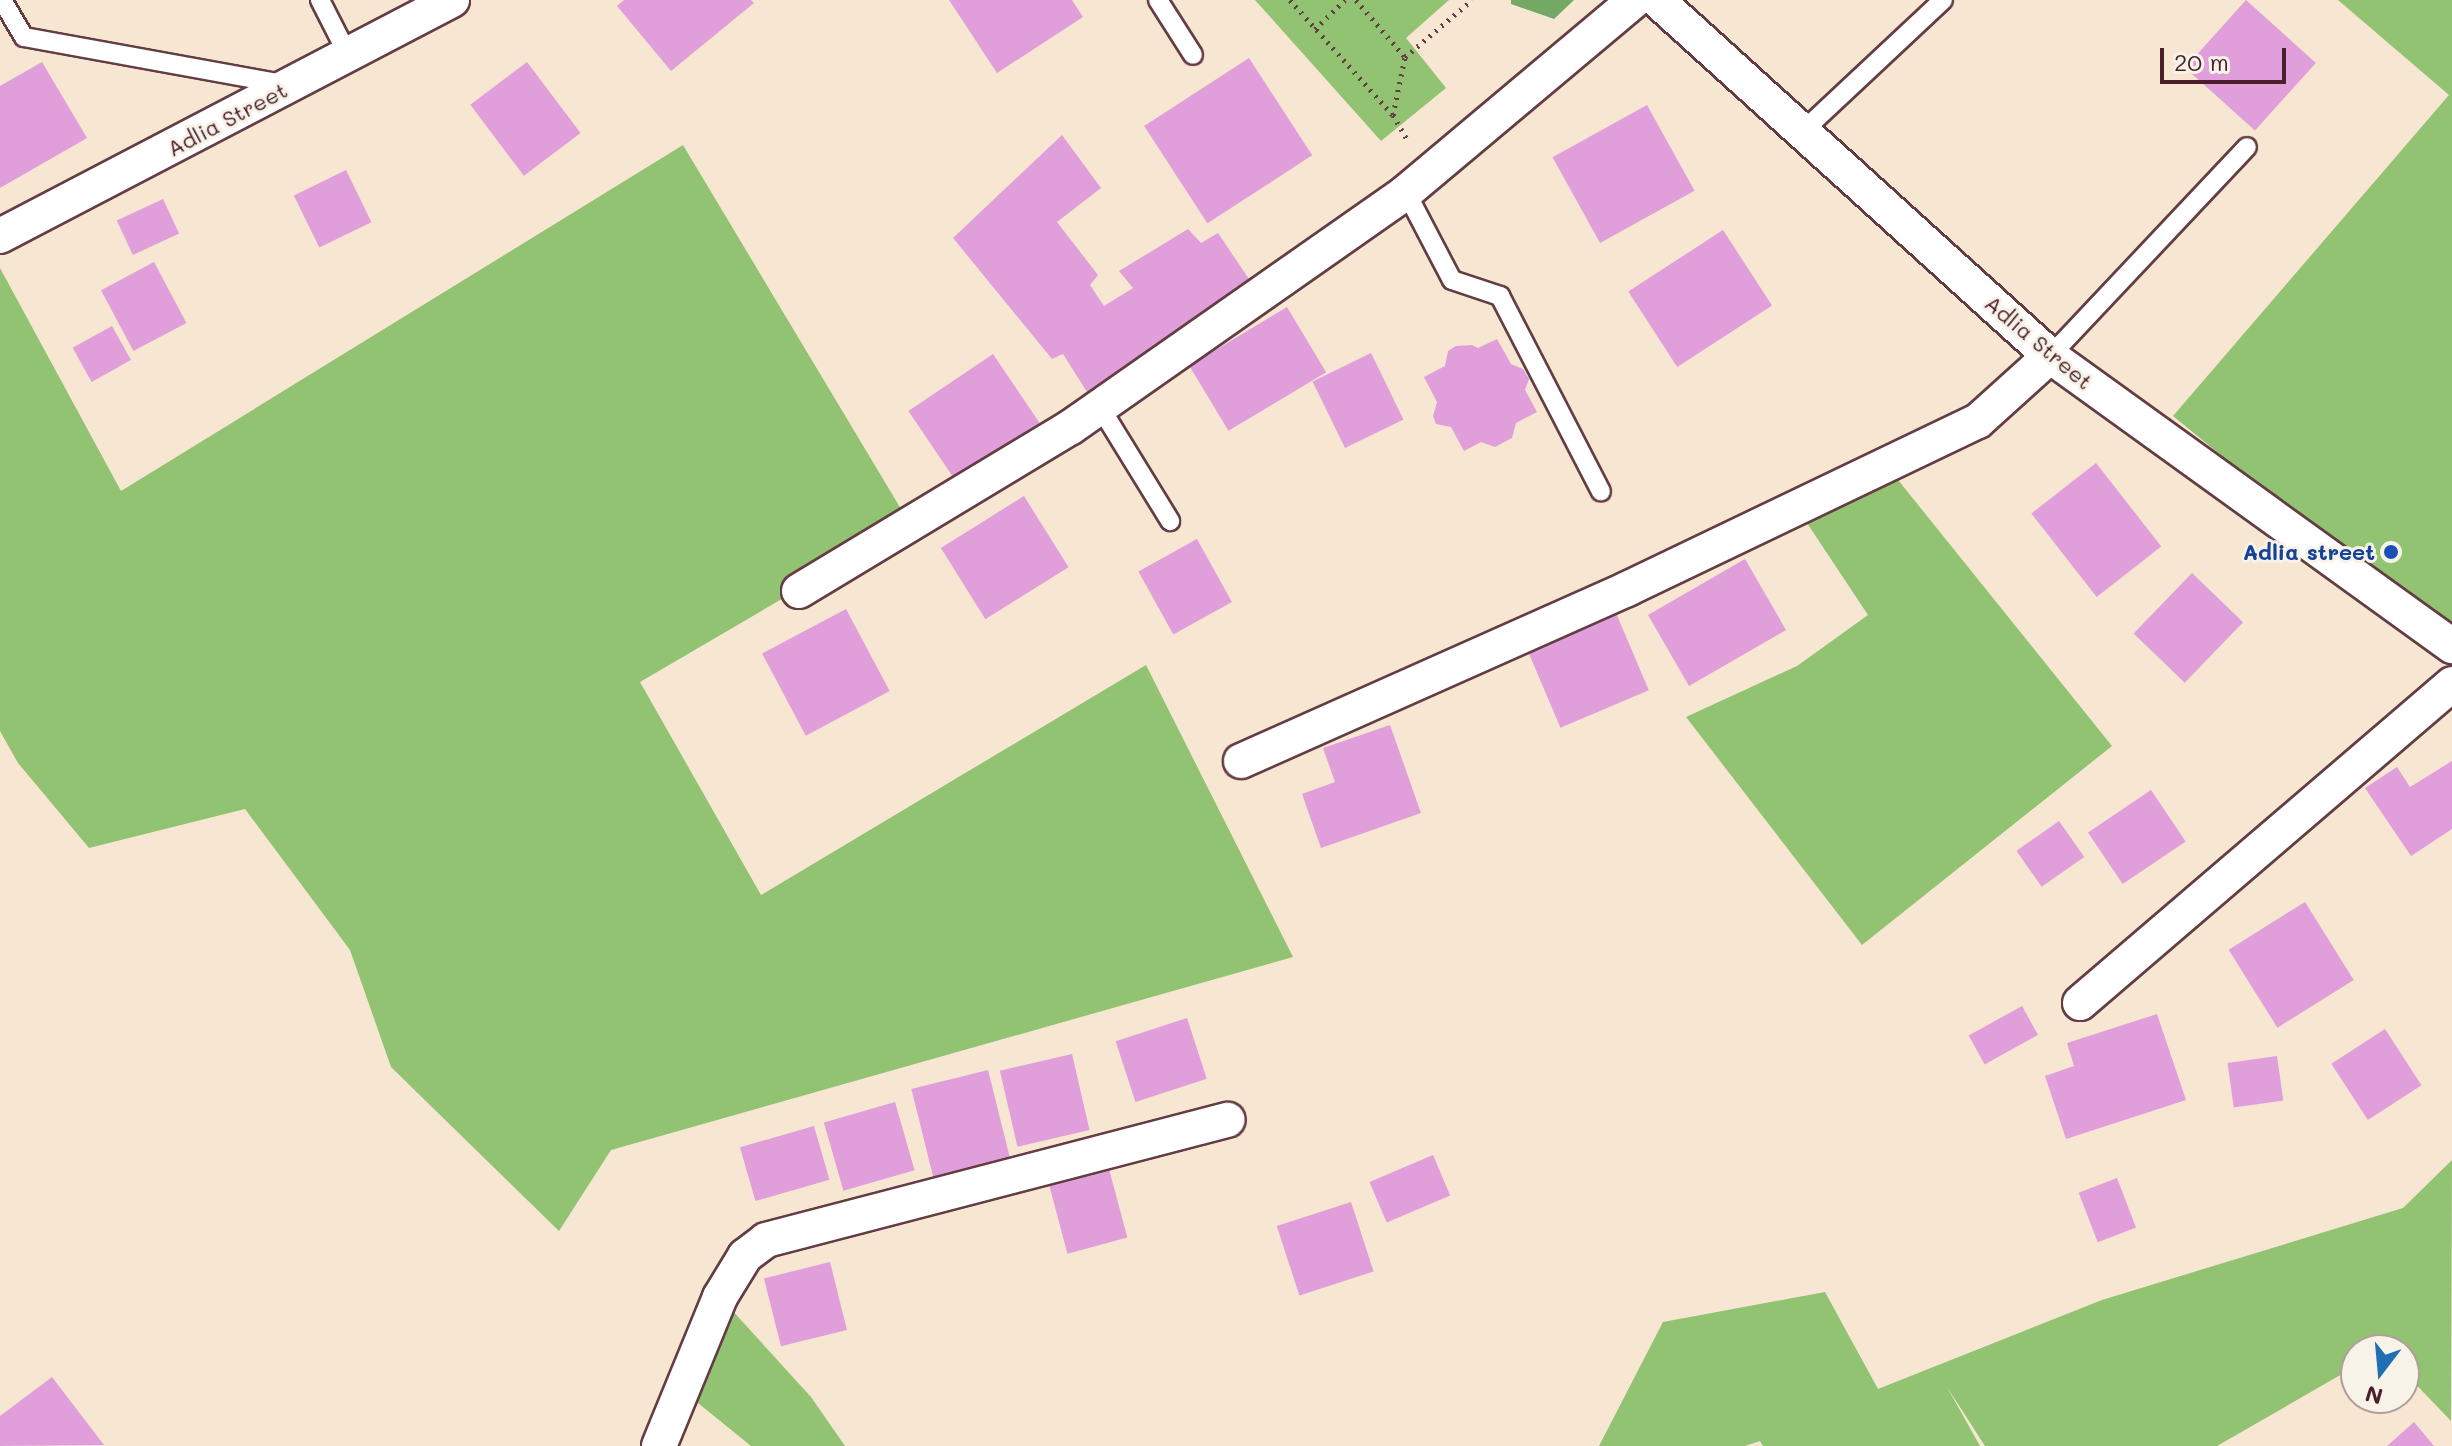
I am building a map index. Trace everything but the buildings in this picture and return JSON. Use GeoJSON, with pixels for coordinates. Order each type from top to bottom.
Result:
{"type":"FeatureCollection","features":[{"type":"Feature","properties":{"kind":"street","name":"Adlia Street"},"geometry":{"type":"LineString","coordinates":[[0,236],[452,0]]}},
{"type":"Feature","properties":{"kind":"street"},"geometry":{"type":"LineString","coordinates":[[799,591],[1100,407],[1417,184],[1635,0]]}},
{"type":"Feature","properties":{"kind":"street","name":"Adlia Street"},"geometry":{"type":"LineString","coordinates":[[1657,0],[2050,356],[2452,646]]}},
{"type":"Feature","properties":{"kind":"street"},"geometry":{"type":"LineString","coordinates":[[1241,761],[1627,589],[1978,421],[2050,356]]}},
{"type":"Feature","properties":{"kind":"street"},"geometry":{"type":"LineString","coordinates":[[2080,1003],[2452,684]]}},
{"type":"Feature","properties":{"kind":"street"},"geometry":{"type":"LineString","coordinates":[[659,1446],[720,1297],[745,1256],[766,1240],[1228,1120]]}},
{"type":"Feature","properties":{"kind":"lane"},"geometry":{"type":"LineString","coordinates":[[2,0],[24,37],[290,86]]}},
{"type":"Feature","properties":{"kind":"lane"},"geometry":{"type":"LineString","coordinates":[[320,0],[348,55]]}},
{"type":"Feature","properties":{"kind":"lane"},"geometry":{"type":"LineString","coordinates":[[1158,0],[1193,55]]}},
{"type":"Feature","properties":{"kind":"lane"},"geometry":{"type":"LineString","coordinates":[[1802,132],[1943,0]]}},
{"type":"Feature","properties":{"kind":"lane"},"geometry":{"type":"LineString","coordinates":[[2050,356],[2247,147]]}},
{"type":"Feature","properties":{"kind":"lane"},"geometry":{"type":"LineString","coordinates":[[1417,184],[1452,280],[1500,296],[1601,492]]}},
{"type":"Feature","properties":{"kind":"lane"},"geometry":{"type":"LineString","coordinates":[[1100,407],[1170,521]]}},
{"type":"Feature","properties":{"kind":"path"},"geometry":{"type":"LineString","coordinates":[[1290,0],[1393,115],[1417,184]]}},
{"type":"Feature","properties":{"kind":"path"},"geometry":{"type":"LineString","coordinates":[[1315,29],[1345,0]]}},
{"type":"Feature","properties":{"kind":"path"},"geometry":{"type":"LineString","coordinates":[[1356,0],[1405,57]]}},
{"type":"Feature","properties":{"kind":"path"},"geometry":{"type":"LineString","coordinates":[[1393,115],[1405,57],[1472,0]]}},
{"type":"Feature","properties":{"kind":"green space"},"geometry":{"type":"Polygon","coordinates":[[[1255,0],[1449,0],[1406,38],[1446,88],[1381,141],[1255,0]]]}},
{"type":"Feature","properties":{"kind":"green space"},"geometry":{"type":"Polygon","coordinates":[[[1511,0],[1574,0],[1554,19],[1511,4],[1511,0]]]}},
{"type":"Feature","properties":{"kind":"green space"},"geometry":{"type":"Polygon","coordinates":[[[2338,0],[2452,0],[2452,644],[2173,416],[2449,95],[2338,0]]]}},
{"type":"Feature","properties":{"kind":"green space"},"geometry":{"type":"Polygon","coordinates":[[[683,145],[910,524],[640,682],[761,895],[1146,665],[1293,957],[611,1150],[559,1231],[391,1067],[350,950],[245,809],[89,848],[18,763],[0,731],[0,268],[121,491],[683,145]]]}},
{"type":"Feature","properties":{"kind":"green space"},"geometry":{"type":"Polygon","coordinates":[[[1886,465],[2112,746],[1862,945],[1686,717],[1797,666],[1868,615],[1797,508],[1886,465]]]}},
{"type":"Feature","properties":{"kind":"green space"},"geometry":{"type":"Polygon","coordinates":[[[2452,1160],[2451,1421],[2420,1389],[2420,1334],[2340,1334],[2340,1375],[2217,1446],[1985,1446],[1947,1387],[1980,1446],[1763,1446],[1760,1441],[1745,1446],[1599,1446],[1663,1322],[1825,1292],[1878,1389],[2102,1300],[2403,1208],[2452,1160]]]}},
{"type":"Feature","properties":{"kind":"green space"},"geometry":{"type":"Polygon","coordinates":[[[720,1297],[811,1397],[845,1446],[751,1446],[682,1390],[720,1297]]]}},
{"type":"Feature","properties":{"kind":"place","name":"Adlia street"},"geometry":{"type":"Point","coordinates":[2391,552]}}]}
